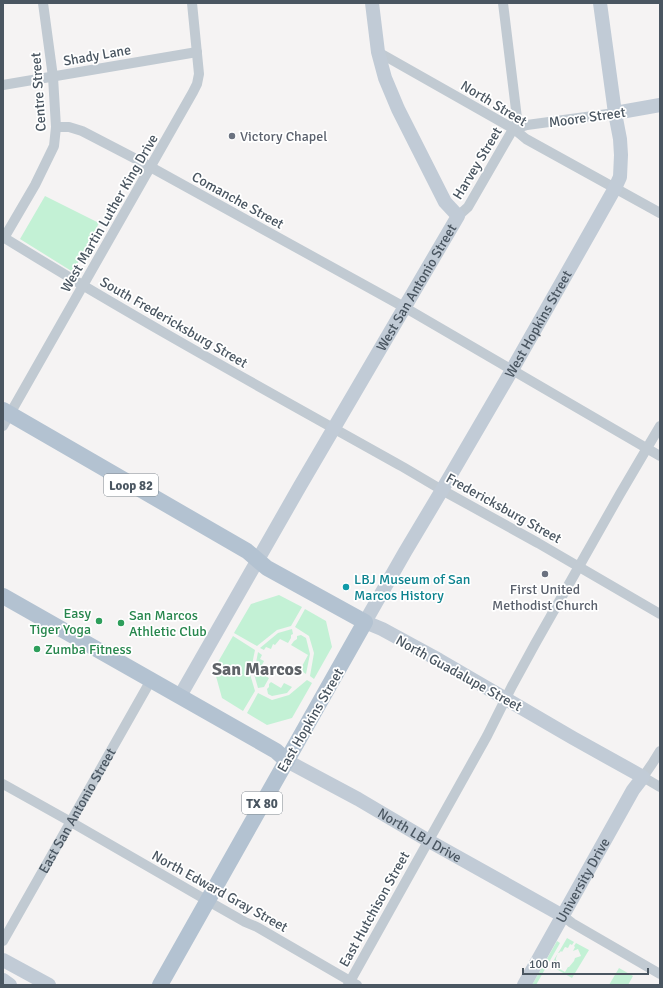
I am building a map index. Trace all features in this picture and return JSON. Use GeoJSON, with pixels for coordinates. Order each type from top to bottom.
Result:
{"type":"FeatureCollection","features":[{"type":"Feature","properties":{"kind":"main road","name":"West San Antonio Street"},"geometry":{"type":"LineString","coordinates":[[257,560],[458,216],[445,202],[398,109],[385,78],[378,52],[372,3]]}},
{"type":"Feature","properties":{"kind":"main road","name":"West Hopkins Street"},"geometry":{"type":"LineString","coordinates":[[365,622],[512,370],[620,177],[620,139],[600,3]]}},
{"type":"Feature","properties":{"kind":"main road","name":"Moore Street"},"geometry":{"type":"LineString","coordinates":[[615,113],[660,105]]}},
{"type":"Feature","properties":{"kind":"main road","name":"Loop 82"},"geometry":{"type":"LineString","coordinates":[[5,417],[247,551],[257,560]]}},
{"type":"Feature","properties":{"kind":"main road","name":"North Guadalupe Street"},"geometry":{"type":"LineString","coordinates":[[257,560],[268,568],[365,622],[382,629],[435,658],[643,777]]}},
{"type":"Feature","properties":{"kind":"main road"},"geometry":{"type":"LineString","coordinates":[[180,696],[257,560]]}},
{"type":"Feature","properties":{"kind":"main road","name":"North LBJ Drive"},"geometry":{"type":"LineString","coordinates":[[3,596],[276,751],[287,760],[563,916]]}},
{"type":"Feature","properties":{"kind":"main road","name":"East Hopkins Street"},"geometry":{"type":"LineString","coordinates":[[160,985],[365,622]]}},
{"type":"Feature","properties":{"kind":"main road","name":"University Drive"},"geometry":{"type":"LineString","coordinates":[[524,985],[633,790],[643,777]]}},
{"type":"Feature","properties":{"kind":"main road"},"geometry":{"type":"LineString","coordinates":[[3,960],[49,985]]}},
{"type":"Feature","properties":{"kind":"main road"},"geometry":{"type":"LineString","coordinates":[[3,980],[10,985]]}},
{"type":"Feature","properties":{"kind":"street","name":"Centre Street"},"geometry":{"type":"LineString","coordinates":[[4,238],[35,185],[54,146],[56,126],[53,77],[43,3]]}},
{"type":"Feature","properties":{"kind":"street","name":"West Martin Luther King Drive"},"geometry":{"type":"LineString","coordinates":[[5,417],[83,286],[197,84],[199,74],[192,3]]}},
{"type":"Feature","properties":{"kind":"street","name":"Harvey Street"},"geometry":{"type":"LineString","coordinates":[[458,216],[468,207],[516,124],[517,118],[503,3]]}},
{"type":"Feature","properties":{"kind":"street","name":"Shady Lane"},"geometry":{"type":"LineString","coordinates":[[3,85],[197,52]]}},
{"type":"Feature","properties":{"kind":"street","name":"North Street"},"geometry":{"type":"LineString","coordinates":[[378,52],[514,129],[526,139],[660,212]]}},
{"type":"Feature","properties":{"kind":"street","name":"Moore Street"},"geometry":{"type":"LineString","coordinates":[[514,129],[527,125],[615,113]]}},
{"type":"Feature","properties":{"kind":"street","name":"Comanche Street"},"geometry":{"type":"LineString","coordinates":[[56,126],[69,126],[82,131],[151,167],[404,307],[660,456]]}},
{"type":"Feature","properties":{"kind":"street","name":"South Fredericksburg Street"},"geometry":{"type":"LineString","coordinates":[[4,238],[83,286],[334,428]]}},
{"type":"Feature","properties":{"kind":"street","name":"East Hutchison Street"},"geometry":{"type":"LineString","coordinates":[[352,984],[487,736],[531,651],[660,426]]}},
{"type":"Feature","properties":{"kind":"street","name":"Fredericksburg Street"},"geometry":{"type":"LineString","coordinates":[[334,428],[538,543],[660,614]]}},
{"type":"Feature","properties":{"kind":"street","name":"East San Antonio Street"},"geometry":{"type":"LineString","coordinates":[[3,942],[151,680]]}},
{"type":"Feature","properties":{"kind":"street"},"geometry":{"type":"LineString","coordinates":[[643,777],[660,752]]}},
{"type":"Feature","properties":{"kind":"street","name":"North Guadalupe Street"},"geometry":{"type":"LineString","coordinates":[[643,777],[660,787]]}},
{"type":"Feature","properties":{"kind":"street","name":"North Edward Gray Street"},"geometry":{"type":"LineString","coordinates":[[3,784],[245,922],[257,927],[352,984]]}},
{"type":"Feature","properties":{"kind":"street","name":"North LBJ Drive"},"geometry":{"type":"LineString","coordinates":[[563,916],[578,927],[660,974]]}},
{"type":"Feature","properties":{"kind":"green space"},"geometry":{"type":"Polygon","coordinates":[[[45,196],[99,223],[73,272],[20,239],[45,196]]]}},
{"type":"Feature","properties":{"kind":"green space"},"geometry":{"type":"Polygon","coordinates":[[[279,595],[302,607],[291,626],[277,630],[257,646],[234,633],[251,604],[279,595]]]}},
{"type":"Feature","properties":{"kind":"green space"},"geometry":{"type":"Polygon","coordinates":[[[305,609],[326,621],[332,647],[314,679],[310,676],[314,653],[309,636],[295,627],[305,609]]]}},
{"type":"Feature","properties":{"kind":"green space"},"geometry":{"type":"Polygon","coordinates":[[[292,629],[293,634],[291,635],[288,643],[280,639],[275,645],[273,644],[271,649],[266,647],[264,650],[260,648],[278,633],[292,629]]]}},
{"type":"Feature","properties":{"kind":"green space"},"geometry":{"type":"Polygon","coordinates":[[[301,635],[306,638],[310,654],[306,674],[300,670],[308,655],[291,645],[297,639],[297,636],[301,635]]]}},
{"type":"Feature","properties":{"kind":"green space"},"geometry":{"type":"Polygon","coordinates":[[[233,636],[255,650],[250,674],[255,691],[243,711],[222,698],[214,669],[233,636]]]}},
{"type":"Feature","properties":{"kind":"green space"},"geometry":{"type":"Polygon","coordinates":[[[258,652],[262,655],[260,659],[264,661],[260,673],[269,678],[264,687],[258,688],[254,674],[258,652]]]}},
{"type":"Feature","properties":{"kind":"green space"},"geometry":{"type":"Polygon","coordinates":[[[307,680],[312,683],[292,718],[267,725],[247,713],[258,693],[272,700],[289,695],[307,680]]]}},
{"type":"Feature","properties":{"kind":"green space"},"geometry":{"type":"Polygon","coordinates":[[[271,682],[281,688],[284,683],[292,687],[287,693],[272,696],[268,694],[267,689],[271,682]]]}},
{"type":"Feature","properties":{"kind":"green space"},"geometry":{"type":"Polygon","coordinates":[[[567,938],[574,942],[572,945],[570,944],[568,948],[565,947],[562,952],[561,951],[558,953],[567,938]]]}},
{"type":"Feature","properties":{"kind":"green space"},"geometry":{"type":"Polygon","coordinates":[[[557,941],[560,943],[536,985],[532,985],[557,941]]]}},
{"type":"Feature","properties":{"kind":"green space"},"geometry":{"type":"Polygon","coordinates":[[[576,943],[589,950],[572,978],[551,966],[558,954],[556,960],[559,962],[557,965],[559,967],[558,968],[565,972],[575,958],[581,956],[578,949],[573,951],[576,943]]]}},
{"type":"Feature","properties":{"kind":"green space"},"geometry":{"type":"Polygon","coordinates":[[[619,968],[633,976],[628,985],[609,985],[619,968]]]}},
{"type":"Feature","properties":{"kind":"place","name":"Victory Chapel"},"geometry":{"type":"Point","coordinates":[232,136]}},
{"type":"Feature","properties":{"kind":"place","name":"First United Methodist Church"},"geometry":{"type":"Point","coordinates":[545,574]}},
{"type":"Feature","properties":{"kind":"place","name":"LBJ Museum of San Marcos History"},"geometry":{"type":"Point","coordinates":[346,587]}},
{"type":"Feature","properties":{"kind":"place","name":"Easy Tiger Yoga"},"geometry":{"type":"Point","coordinates":[99,621]}},
{"type":"Feature","properties":{"kind":"place","name":"San Marcos Athletic Club"},"geometry":{"type":"Point","coordinates":[121,623]}},
{"type":"Feature","properties":{"kind":"place","name":"Zumba Fitness"},"geometry":{"type":"Point","coordinates":[37,649]}},
{"type":"Feature","properties":{"kind":"district","name":"San Marcos"},"geometry":{"type":"Point","coordinates":[257,669]}}]}
